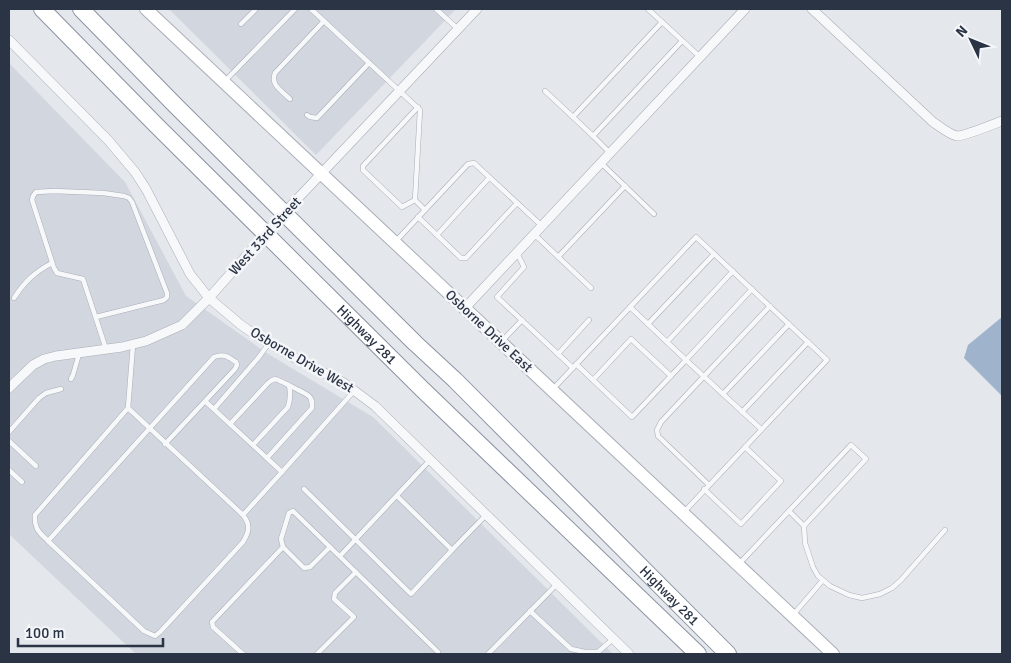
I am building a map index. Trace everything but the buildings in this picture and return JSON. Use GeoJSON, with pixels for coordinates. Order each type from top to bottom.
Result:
{"type":"FeatureCollection","features":[{"type":"Feature","properties":{"kind":"highway","name":"Highway 281"},"geometry":{"type":"LineString","coordinates":[[42,9],[422,389],[698,654]]}},
{"type":"Feature","properties":{"kind":"highway","name":"Highway 281"},"geometry":{"type":"LineString","coordinates":[[81,9],[176,106],[455,380],[728,654]]}},
{"type":"Feature","properties":{"kind":"street","name":"Osborne Drive East"},"geometry":{"type":"LineString","coordinates":[[146,9],[833,654]]}},
{"type":"Feature","properties":{"kind":"street","name":"West 33rd Street"},"geometry":{"type":"LineString","coordinates":[[9,388],[33,365],[44,359],[79,352],[122,347],[146,341],[182,325],[209,298],[284,213],[477,9]]}},
{"type":"Feature","properties":{"kind":"street"},"geometry":{"type":"LineString","coordinates":[[464,308],[745,9]]}},
{"type":"Feature","properties":{"kind":"street"},"geometry":{"type":"LineString","coordinates":[[812,9],[933,122],[944,130],[957,136],[1002,121]]}},
{"type":"Feature","properties":{"kind":"street","name":"Osborne Drive West"},"geometry":{"type":"LineString","coordinates":[[9,40],[108,140],[131,167],[146,189],[190,274],[209,298],[241,325],[293,357],[344,383],[375,406],[629,654]]}},
{"type":"Feature","properties":{"kind":"lane"},"geometry":{"type":"LineString","coordinates":[[241,24],[256,9]]}},
{"type":"Feature","properties":{"kind":"lane"},"geometry":{"type":"LineString","coordinates":[[224,82],[295,9]]}},
{"type":"Feature","properties":{"kind":"lane"},"geometry":{"type":"LineString","coordinates":[[311,9],[420,110],[415,200],[425,210]]}},
{"type":"Feature","properties":{"kind":"lane"},"geometry":{"type":"LineString","coordinates":[[436,9],[458,29]]}},
{"type":"Feature","properties":{"kind":"lane"},"geometry":{"type":"LineString","coordinates":[[648,9],[700,57]]}},
{"type":"Feature","properties":{"kind":"lane"},"geometry":{"type":"LineString","coordinates":[[290,99],[274,84],[273,78],[275,73],[324,21]]}},
{"type":"Feature","properties":{"kind":"lane"},"geometry":{"type":"LineString","coordinates":[[572,117],[662,22]]}},
{"type":"Feature","properties":{"kind":"lane"},"geometry":{"type":"LineString","coordinates":[[593,136],[682,41]]}},
{"type":"Feature","properties":{"kind":"lane"},"geometry":{"type":"LineString","coordinates":[[307,115],[317,118],[369,63]]}},
{"type":"Feature","properties":{"kind":"lane"},"geometry":{"type":"LineString","coordinates":[[545,91],[610,153]]}},
{"type":"Feature","properties":{"kind":"lane"},"geometry":{"type":"LineString","coordinates":[[415,200],[402,207],[363,170],[363,166],[418,107]]}},
{"type":"Feature","properties":{"kind":"lane"},"geometry":{"type":"LineString","coordinates":[[395,242],[468,164],[474,163],[542,226]]}},
{"type":"Feature","properties":{"kind":"lane"},"geometry":{"type":"LineString","coordinates":[[600,163],[654,214]]}},
{"type":"Feature","properties":{"kind":"lane"},"geometry":{"type":"LineString","coordinates":[[436,235],[489,178]]}},
{"type":"Feature","properties":{"kind":"lane"},"geometry":{"type":"LineString","coordinates":[[558,257],[625,186]]}},
{"type":"Feature","properties":{"kind":"lane"},"geometry":{"type":"LineString","coordinates":[[96,317],[164,300],[167,297],[132,202],[124,196],[103,193],[36,192],[32,200],[52,262],[57,273],[83,279],[106,349]]}},
{"type":"Feature","properties":{"kind":"lane"},"geometry":{"type":"LineString","coordinates":[[418,218],[461,258],[466,258],[517,202]]}},
{"type":"Feature","properties":{"kind":"lane"},"geometry":{"type":"LineString","coordinates":[[534,234],[591,288]]}},
{"type":"Feature","properties":{"kind":"lane"},"geometry":{"type":"LineString","coordinates":[[552,390],[696,237],[770,306],[827,360],[682,513]]}},
{"type":"Feature","properties":{"kind":"lane"},"geometry":{"type":"LineString","coordinates":[[517,252],[524,267],[497,297],[558,354],[593,380],[632,417],[752,290]]}},
{"type":"Feature","properties":{"kind":"lane"},"geometry":{"type":"LineString","coordinates":[[648,324],[714,254]]}},
{"type":"Feature","properties":{"kind":"lane"},"geometry":{"type":"LineString","coordinates":[[14,298],[21,287],[36,272],[52,262]]}},
{"type":"Feature","properties":{"kind":"lane"},"geometry":{"type":"LineString","coordinates":[[667,342],[733,271]]}},
{"type":"Feature","properties":{"kind":"lane"},"geometry":{"type":"LineString","coordinates":[[709,485],[658,436],[657,430],[661,422],[770,306]]}},
{"type":"Feature","properties":{"kind":"lane"},"geometry":{"type":"LineString","coordinates":[[630,307],[761,429]]}},
{"type":"Feature","properties":{"kind":"lane"},"geometry":{"type":"LineString","coordinates":[[501,342],[522,320]]}},
{"type":"Feature","properties":{"kind":"lane"},"geometry":{"type":"LineString","coordinates":[[558,354],[589,320]]}},
{"type":"Feature","properties":{"kind":"lane"},"geometry":{"type":"LineString","coordinates":[[723,394],[789,324]]}},
{"type":"Feature","properties":{"kind":"lane"},"geometry":{"type":"LineString","coordinates":[[593,380],[631,339],[671,376]]}},
{"type":"Feature","properties":{"kind":"lane"},"geometry":{"type":"LineString","coordinates":[[742,412],[808,342]]}},
{"type":"Feature","properties":{"kind":"lane"},"geometry":{"type":"LineString","coordinates":[[214,409],[269,343]]}},
{"type":"Feature","properties":{"kind":"lane"},"geometry":{"type":"LineString","coordinates":[[128,408],[243,515],[249,527],[248,534],[243,542],[155,636],[144,632],[36,529],[35,515],[128,408],[133,344]]}},
{"type":"Feature","properties":{"kind":"lane"},"geometry":{"type":"LineString","coordinates":[[71,379],[79,352]]}},
{"type":"Feature","properties":{"kind":"lane"},"geometry":{"type":"LineString","coordinates":[[48,541],[214,357],[220,355],[227,356],[236,362],[235,369],[166,444]]}},
{"type":"Feature","properties":{"kind":"lane"},"geometry":{"type":"LineString","coordinates":[[230,424],[274,379],[307,394],[311,398],[312,408],[267,458]]}},
{"type":"Feature","properties":{"kind":"lane"},"geometry":{"type":"LineString","coordinates":[[253,445],[288,407],[289,386]]}},
{"type":"Feature","properties":{"kind":"lane"},"geometry":{"type":"LineString","coordinates":[[9,432],[39,398],[46,393],[61,390]]}},
{"type":"Feature","properties":{"kind":"lane"},"geometry":{"type":"LineString","coordinates":[[243,515],[354,390]]}},
{"type":"Feature","properties":{"kind":"lane"},"geometry":{"type":"LineString","coordinates":[[206,402],[282,472]]}},
{"type":"Feature","properties":{"kind":"lane"},"geometry":{"type":"LineString","coordinates":[[9,441],[36,466]]}},
{"type":"Feature","properties":{"kind":"lane"},"geometry":{"type":"LineString","coordinates":[[738,565],[851,445],[866,459],[804,526]]}},
{"type":"Feature","properties":{"kind":"lane"},"geometry":{"type":"LineString","coordinates":[[704,489],[741,524],[781,481],[744,447]]}},
{"type":"Feature","properties":{"kind":"lane"},"geometry":{"type":"LineString","coordinates":[[340,556],[430,460]]}},
{"type":"Feature","properties":{"kind":"lane"},"geometry":{"type":"LineString","coordinates":[[9,470],[22,482]]}},
{"type":"Feature","properties":{"kind":"lane"},"geometry":{"type":"LineString","coordinates":[[304,489],[411,594],[486,515]]}},
{"type":"Feature","properties":{"kind":"lane"},"geometry":{"type":"LineString","coordinates":[[397,496],[452,550]]}},
{"type":"Feature","properties":{"kind":"lane"},"geometry":{"type":"LineString","coordinates":[[330,547],[310,567],[304,568],[283,547],[281,540],[289,513],[293,511],[438,652],[438,654]]}},
{"type":"Feature","properties":{"kind":"lane"},"geometry":{"type":"LineString","coordinates":[[788,511],[804,526],[805,543],[818,576],[830,586],[849,595],[862,598],[880,594],[892,588],[945,530]]}},
{"type":"Feature","properties":{"kind":"lane"},"geometry":{"type":"LineString","coordinates":[[243,654],[212,627],[212,622],[283,547]]}},
{"type":"Feature","properties":{"kind":"lane"},"geometry":{"type":"LineString","coordinates":[[318,654],[354,617],[334,599],[335,593],[356,572]]}},
{"type":"Feature","properties":{"kind":"lane"},"geometry":{"type":"LineString","coordinates":[[792,616],[824,580]]}},
{"type":"Feature","properties":{"kind":"lane"},"geometry":{"type":"LineString","coordinates":[[488,654],[557,584]]}},
{"type":"Feature","properties":{"kind":"lane"},"geometry":{"type":"LineString","coordinates":[[530,611],[571,649],[598,652],[613,640]]}},
{"type":"Feature","properties":{"kind":"shaded area"},"geometry":{"type":"Polygon","coordinates":[[[169,9],[456,9],[316,155],[169,9]]]}},
{"type":"Feature","properties":{"kind":"shaded area"},"geometry":{"type":"Polygon","coordinates":[[[9,63],[125,182],[186,296],[265,352],[373,417],[613,654],[136,654],[9,534],[9,63]]]}},
{"type":"Feature","properties":{"kind":"water"},"geometry":{"type":"Polygon","coordinates":[[[1002,317],[1002,396],[964,358],[968,345],[1002,317]]]}}]}
